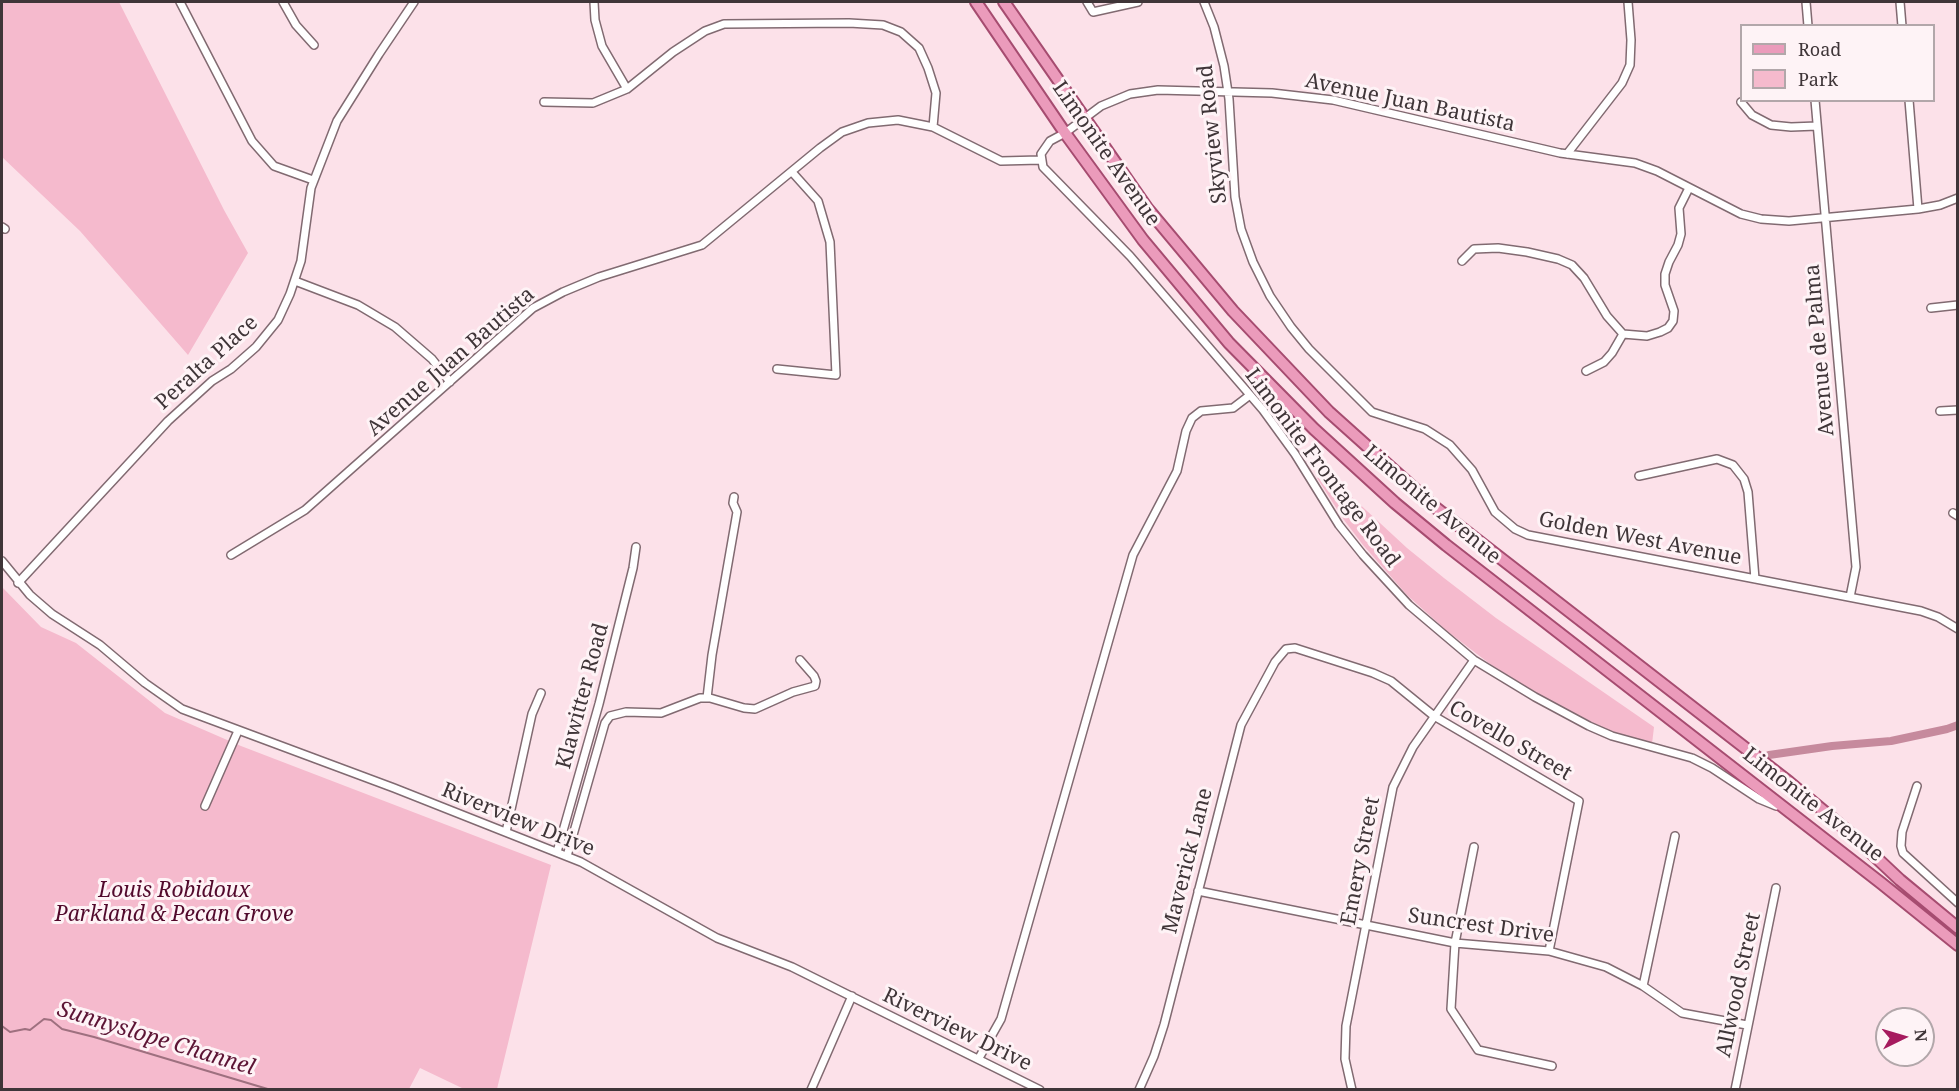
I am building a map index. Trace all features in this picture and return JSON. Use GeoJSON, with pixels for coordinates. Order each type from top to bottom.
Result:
{"type":"FeatureCollection","features":[{"type":"Feature","properties":{"kind":"main road","name":"Limonite Avenue"},"geometry":{"type":"LineString","coordinates":[[976,2],[1065,133],[1143,240],[1229,343],[1353,466],[1446,546],[1789,811],[1958,945]]}},
{"type":"Feature","properties":{"kind":"main road","name":"Limonite Avenue"},"geometry":{"type":"LineString","coordinates":[[1004,2],[1147,208],[1233,310],[1329,412],[1436,508],[1789,782],[1850,833],[1914,893],[1958,928]]}},
{"type":"Feature","properties":{"kind":"street"},"geometry":{"type":"LineString","coordinates":[[180,2],[252,141],[274,166],[313,180]]}},
{"type":"Feature","properties":{"kind":"street"},"geometry":{"type":"LineString","coordinates":[[283,2],[296,25],[314,45]]}},
{"type":"Feature","properties":{"kind":"street","name":"Peralta Place"},"geometry":{"type":"LineString","coordinates":[[18,582],[168,420],[212,381],[231,369],[256,347],[278,320],[295,281],[303,253],[306,216],[313,180],[337,122],[414,2]]}},
{"type":"Feature","properties":{"kind":"street"},"geometry":{"type":"LineString","coordinates":[[594,2],[595,21],[602,46],[627,89]]}},
{"type":"Feature","properties":{"kind":"street"},"geometry":{"type":"LineString","coordinates":[[1087,2],[1093,12],[1138,2]]}},
{"type":"Feature","properties":{"kind":"street","name":"Skyview Road"},"geometry":{"type":"LineString","coordinates":[[1204,2],[1220,49],[1228,91],[1235,197],[1241,229]]}},
{"type":"Feature","properties":{"kind":"street"},"geometry":{"type":"LineString","coordinates":[[1567,154],[1622,83],[1630,64],[1628,2]]}},
{"type":"Feature","properties":{"kind":"street"},"geometry":{"type":"LineString","coordinates":[[1806,2],[1808,24]]}},
{"type":"Feature","properties":{"kind":"street"},"geometry":{"type":"LineString","coordinates":[[1900,2],[1902,24]]}},
{"type":"Feature","properties":{"kind":"street"},"geometry":{"type":"LineString","coordinates":[[544,102],[593,103],[627,89],[673,52],[705,32],[723,24],[849,22],[883,25],[901,32],[919,48],[936,93],[933,127]]}},
{"type":"Feature","properties":{"kind":"street","name":"Avenue Juan Bautista"},"geometry":{"type":"LineString","coordinates":[[231,555],[305,510],[533,308],[599,277],[702,245],[820,148],[842,132],[868,123],[898,120],[933,127],[1001,161],[1040,160],[1043,149],[1050,141],[1065,133],[1083,118],[1116,99],[1142,90],[1295,94],[1333,100],[1567,154],[1635,163],[1657,171],[1750,217],[1777,221],[1825,218],[1918,209],[1940,205],[1958,198]]}},
{"type":"Feature","properties":{"kind":"street"},"geometry":{"type":"LineString","coordinates":[[1741,102],[1752,115],[1771,125],[1791,128],[1817,126]]}},
{"type":"Feature","properties":{"kind":"street","name":"Avenue de Palma"},"geometry":{"type":"LineString","coordinates":[[1815,102],[1856,567],[1850,597]]}},
{"type":"Feature","properties":{"kind":"street"},"geometry":{"type":"LineString","coordinates":[[1909,102],[1918,209]]}},
{"type":"Feature","properties":{"kind":"street","name":"Limonite Frontage Road"},"geometry":{"type":"LineString","coordinates":[[1040,160],[1042,167],[1130,256],[1250,395],[1295,454],[1339,525],[1409,606],[1474,660],[1535,697],[1589,726],[1632,742],[1692,758],[1712,768],[1759,799],[1789,811]]}},
{"type":"Feature","properties":{"kind":"street"},"geometry":{"type":"LineString","coordinates":[[777,369],[837,375],[830,242],[818,201],[792,172]]}},
{"type":"Feature","properties":{"kind":"street"},"geometry":{"type":"LineString","coordinates":[[1462,261],[1474,249],[1498,248],[1558,259],[1572,265],[1584,278],[1607,316],[1623,334],[1647,336],[1660,332],[1668,328],[1673,321],[1674,311],[1665,285],[1665,274],[1678,245],[1681,234],[1679,208],[1689,188]]}},
{"type":"Feature","properties":{"kind":"street","name":"Golden West Avenue"},"geometry":{"type":"LineString","coordinates":[[1241,229],[1253,262],[1270,296],[1309,349],[1372,412],[1425,429],[1450,445],[1473,470],[1495,512],[1515,529],[1541,538],[1921,611],[1938,617],[1958,629]]}},
{"type":"Feature","properties":{"kind":"street"},"geometry":{"type":"LineString","coordinates":[[295,281],[358,305],[395,327],[432,359],[450,382]]}},
{"type":"Feature","properties":{"kind":"street"},"geometry":{"type":"LineString","coordinates":[[1931,308],[1958,306]]}},
{"type":"Feature","properties":{"kind":"street"},"geometry":{"type":"LineString","coordinates":[[1586,371],[1604,362],[1623,334]]}},
{"type":"Feature","properties":{"kind":"street"},"geometry":{"type":"LineString","coordinates":[[979,1058],[1001,1019],[1133,555],[1177,471],[1186,431],[1192,418],[1201,411],[1233,408],[1250,395]]}},
{"type":"Feature","properties":{"kind":"street"},"geometry":{"type":"LineString","coordinates":[[1940,411],[1958,410]]}},
{"type":"Feature","properties":{"kind":"street"},"geometry":{"type":"LineString","coordinates":[[1640,476],[1717,459],[1733,465],[1744,479],[1748,492],[1755,579]]}},
{"type":"Feature","properties":{"kind":"street"},"geometry":{"type":"LineString","coordinates":[[707,698],[712,655],[737,512],[733,502],[734,497]]}},
{"type":"Feature","properties":{"kind":"street","name":"Klawitter Road"},"geometry":{"type":"LineString","coordinates":[[557,852],[595,716],[633,568],[636,547]]}},
{"type":"Feature","properties":{"kind":"street","name":"Riverview Drive"},"geometry":{"type":"LineString","coordinates":[[2,561],[18,582],[52,614],[100,645],[163,697],[182,709],[394,788],[581,862],[717,938],[792,967],[1040,1089]]}},
{"type":"Feature","properties":{"kind":"street","name":"Covello Street"},"geometry":{"type":"LineString","coordinates":[[1286,649],[1295,648],[1391,681],[1434,716],[1580,801],[1549,951]]}},
{"type":"Feature","properties":{"kind":"street","name":"Maverick Lane"},"geometry":{"type":"LineString","coordinates":[[1139,1089],[1154,1056],[1164,1025],[1241,725],[1275,662],[1286,649]]}},
{"type":"Feature","properties":{"kind":"street"},"geometry":{"type":"LineString","coordinates":[[567,856],[585,787],[610,716],[620,713],[661,713],[707,698],[721,699],[744,708],[755,709],[794,692],[812,687],[816,681],[814,676],[800,660]]}},
{"type":"Feature","properties":{"kind":"street","name":"Emery Street"},"geometry":{"type":"LineString","coordinates":[[1352,1089],[1347,1076],[1344,1043],[1393,787],[1413,747],[1474,660]]}},
{"type":"Feature","properties":{"kind":"street"},"geometry":{"type":"LineString","coordinates":[[506,832],[532,714],[541,693]]}},
{"type":"Feature","properties":{"kind":"street"},"geometry":{"type":"LineString","coordinates":[[595,716],[607,720]]}},
{"type":"Feature","properties":{"kind":"street"},"geometry":{"type":"LineString","coordinates":[[205,806],[238,731]]}},
{"type":"Feature","properties":{"kind":"street"},"geometry":{"type":"LineString","coordinates":[[1917,786],[1902,832],[1903,853],[1958,903]]}},
{"type":"Feature","properties":{"kind":"street"},"geometry":{"type":"LineString","coordinates":[[1643,986],[1675,836]]}},
{"type":"Feature","properties":{"kind":"street"},"geometry":{"type":"LineString","coordinates":[[1474,847],[1455,943],[1451,1009],[1478,1050],[1552,1066]]}},
{"type":"Feature","properties":{"kind":"street","name":"Allwood Street"},"geometry":{"type":"LineString","coordinates":[[1735,1089],[1776,888]]}},
{"type":"Feature","properties":{"kind":"street","name":"Suncrest Drive"},"geometry":{"type":"LineString","coordinates":[[1198,891],[1455,943],[1549,951],[1606,967],[1643,986],[1682,1013],[1747,1025]]}},
{"type":"Feature","properties":{"kind":"street"},"geometry":{"type":"LineString","coordinates":[[811,1089],[852,996]]}},
{"type":"Feature","properties":{"kind":"green space"},"geometry":{"type":"Polygon","coordinates":[[[2,2],[119,2],[248,253],[188,355],[80,231],[2,157],[2,2]]]}},
{"type":"Feature","properties":{"kind":"green space"},"geometry":{"type":"Polygon","coordinates":[[[1327,474],[1407,548],[1444,578],[1496,618],[1654,727],[1652,744],[1616,734],[1544,698],[1490,664],[1447,631],[1407,595],[1363,545],[1317,478],[1327,474]]]}},
{"type":"Feature","properties":{"kind":"green space","name":"Louis Robidoux Parkland & Pecan Grove"},"geometry":{"type":"Polygon","coordinates":[[[2,587],[41,627],[76,643],[165,713],[241,746],[551,865],[497,1089],[464,1089],[420,1068],[409,1089],[2,1089],[2,587]]]}},
{"type":"Feature","properties":{"kind":"waterway"},"geometry":{"type":"LineString","coordinates":[[1769,755],[1891,741],[1958,725]]}},
{"type":"Feature","properties":{"kind":"waterway","name":"Sunnyslope Channel"},"geometry":{"type":"LineString","coordinates":[[2,1026],[10,1032],[30,1030],[44,1019],[51,1020],[62,1029],[271,1090]]}}]}
